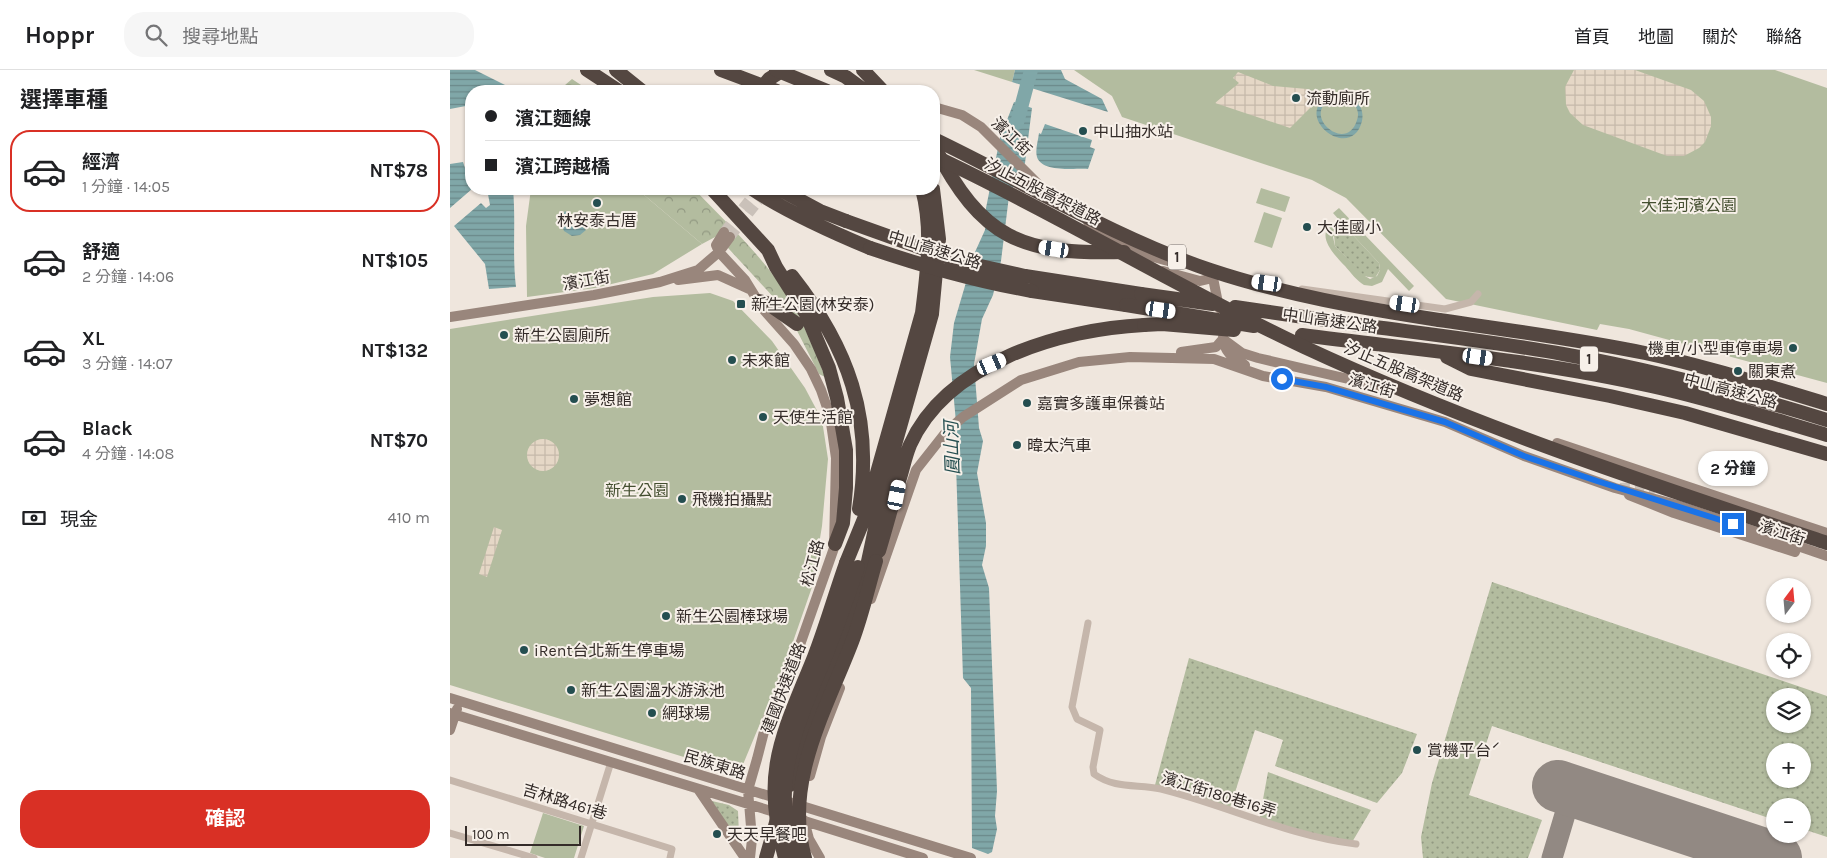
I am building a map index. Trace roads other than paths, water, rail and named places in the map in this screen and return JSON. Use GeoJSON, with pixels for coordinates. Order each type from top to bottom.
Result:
{"type":"FeatureCollection","features":[{"type":"Feature","properties":{"kind":"highway"},"geometry":{"type":"LineString","coordinates":[[587,70],[603,85]]}},
{"type":"Feature","properties":{"kind":"highway"},"geometry":{"type":"LineString","coordinates":[[721,70],[761,85]]}},
{"type":"Feature","properties":{"kind":"highway"},"geometry":{"type":"LineString","coordinates":[[776,70],[812,85]]}},
{"type":"Feature","properties":{"kind":"highway"},"geometry":{"type":"LineString","coordinates":[[764,85],[769,79],[783,70]]}},
{"type":"Feature","properties":{"kind":"highway"},"geometry":{"type":"LineString","coordinates":[[832,70],[856,85]]}},
{"type":"Feature","properties":{"kind":"highway"},"geometry":{"type":"LineString","coordinates":[[620,73],[635,85]]}},
{"type":"Feature","properties":{"kind":"highway"},"geometry":{"type":"LineString","coordinates":[[868,74],[878,85]]}},
{"type":"Feature","properties":{"kind":"highway"},"geometry":{"type":"LineString","coordinates":[[868,74],[884,85]]}},
{"type":"Feature","properties":{"kind":"highway","name":"汐止五股高架道路"},"geometry":{"type":"LineString","coordinates":[[940,142],[1146,245],[1210,270],[1267,287],[1346,306],[1566,338],[1646,353],[1724,372],[1827,404]]}},
{"type":"Feature","properties":{"kind":"highway"},"geometry":{"type":"LineString","coordinates":[[940,159],[946,172],[976,212],[992,225],[1020,240],[1064,251],[1132,252]]}},
{"type":"Feature","properties":{"kind":"highway","name":"汐止五股高架道路"},"geometry":{"type":"LineString","coordinates":[[940,159],[1059,218],[1302,346],[1414,396],[1600,467],[1827,543]]}},
{"type":"Feature","properties":{"kind":"highway"},"geometry":{"type":"LineString","coordinates":[[718,195],[768,250],[806,314],[829,368],[837,398],[846,450],[846,488],[842,523],[835,544]]}},
{"type":"Feature","properties":{"kind":"highway","name":"中山高速公路"},"geometry":{"type":"LineString","coordinates":[[761,195],[824,228],[870,248],[922,266],[980,281],[1032,291],[1213,318],[1302,335],[1567,370],[1651,386],[1730,406],[1827,435]]}},
{"type":"Feature","properties":{"kind":"highway","name":"中山高速公路"},"geometry":{"type":"LineString","coordinates":[[790,195],[820,211],[958,261],[1025,276],[1562,354],[1721,389],[1827,420]]}},
{"type":"Feature","properties":{"kind":"highway"},"geometry":{"type":"LineString","coordinates":[[807,195],[846,221]]}},
{"type":"Feature","properties":{"kind":"highway"},"geometry":{"type":"LineString","coordinates":[[855,537],[864,519],[922,313],[928,235],[923,195]]}},
{"type":"Feature","properties":{"kind":"highway"},"geometry":{"type":"LineString","coordinates":[[766,858],[803,738],[849,621],[867,566],[886,478],[932,314],[939,239],[934,195]]}},
{"type":"Feature","properties":{"kind":"highway"},"geometry":{"type":"LineString","coordinates":[[1064,251],[1078,238],[1079,233],[1076,221]]}},
{"type":"Feature","properties":{"kind":"highway"},"geometry":{"type":"LineString","coordinates":[[768,250],[776,255],[806,294],[829,330],[850,371],[860,410],[864,441],[864,480],[852,565]]}},
{"type":"Feature","properties":{"kind":"highway"},"geometry":{"type":"LineString","coordinates":[[759,300],[767,303],[797,324]]}},
{"type":"Feature","properties":{"kind":"highway"},"geometry":{"type":"LineString","coordinates":[[805,858],[801,846],[798,802],[806,760],[853,640],[910,444],[933,410],[962,383],[992,364],[1050,341],[1086,331],[1162,324],[1302,335]]}},
{"type":"Feature","properties":{"kind":"highway"},"geometry":{"type":"LineString","coordinates":[[1437,352],[1471,369],[1610,396],[1756,433],[1827,454]]}},
{"type":"Feature","properties":{"kind":"highway"},"geometry":{"type":"LineString","coordinates":[[836,371],[847,406],[854,444],[852,565]]}},
{"type":"Feature","properties":{"kind":"highway"},"geometry":{"type":"LineString","coordinates":[[852,565],[886,478]]}},
{"type":"Feature","properties":{"kind":"highway"},"geometry":{"type":"LineString","coordinates":[[871,600],[890,529],[900,478]]}},
{"type":"Feature","properties":{"kind":"highway","name":"建國快速道路"},"geometry":{"type":"LineString","coordinates":[[784,858],[773,798],[780,741],[852,565]]}},
{"type":"Feature","properties":{"kind":"highway","name":"建國快速道路"},"geometry":{"type":"LineString","coordinates":[[798,858],[787,822],[784,786],[790,748],[852,565]]}},
{"type":"Feature","properties":{"kind":"main road","name":"濱江街"},"geometry":{"type":"LineString","coordinates":[[940,111],[972,120],[991,135],[1052,198],[1110,252],[1130,262],[1188,278],[1200,281],[1213,278]]}},
{"type":"Feature","properties":{"kind":"main road","name":"濱江街"},"geometry":{"type":"LineString","coordinates":[[1052,198],[1073,210],[1111,240],[1132,252],[1201,270],[1213,278]]}},
{"type":"Feature","properties":{"kind":"main road"},"geometry":{"type":"LineString","coordinates":[[719,252],[716,244],[727,234]]}},
{"type":"Feature","properties":{"kind":"main road","name":"濱江街"},"geometry":{"type":"LineString","coordinates":[[450,317],[594,295],[660,282],[698,270],[719,252]]}},
{"type":"Feature","properties":{"kind":"main road","name":"松江路"},"geometry":{"type":"LineString","coordinates":[[719,252],[744,280],[811,369],[822,390],[830,416],[836,458],[835,544],[795,659],[767,720],[748,790],[752,839],[750,858]]}},
{"type":"Feature","properties":{"kind":"main road","name":"松江路"},"geometry":{"type":"LineString","coordinates":[[660,282],[718,275],[749,289]]}},
{"type":"Feature","properties":{"kind":"main road"},"geometry":{"type":"LineString","coordinates":[[1213,278],[1224,346],[1227,353],[1245,364],[1250,371]]}},
{"type":"Feature","properties":{"kind":"main road","name":"濱江街"},"geometry":{"type":"LineString","coordinates":[[1224,339],[1242,352],[1258,358],[1385,388],[1827,533]]}},
{"type":"Feature","properties":{"kind":"main road"},"geometry":{"type":"LineString","coordinates":[[1166,356],[1216,347],[1224,339]]}},
{"type":"Feature","properties":{"kind":"main road","name":"濱江街"},"geometry":{"type":"LineString","coordinates":[[871,600],[916,470],[946,432],[998,393],[1021,380],[1080,362],[1107,358],[1166,356],[1214,359],[1250,371],[1326,387],[1445,422],[1524,456],[1615,488],[1677,505],[1827,556]]}},
{"type":"Feature","properties":{"kind":"main road","name":"濱江街"},"geometry":{"type":"LineString","coordinates":[[1645,472],[1678,476],[1827,526]]}},
{"type":"Feature","properties":{"kind":"main road","name":"濱江街"},"geometry":{"type":"LineString","coordinates":[[1615,488],[1637,500],[1665,510],[1827,563]]}},
{"type":"Feature","properties":{"kind":"main road"},"geometry":{"type":"LineString","coordinates":[[784,858],[802,820],[821,736],[871,600]]}},
{"type":"Feature","properties":{"kind":"main road"},"geometry":{"type":"LineString","coordinates":[[450,730],[455,700]]}},
{"type":"Feature","properties":{"kind":"main road","name":"民族東路"},"geometry":{"type":"LineString","coordinates":[[455,700],[971,858]]}},
{"type":"Feature","properties":{"kind":"main road","name":"民族東路"},"geometry":{"type":"LineString","coordinates":[[453,714],[923,858]]}},
{"type":"Feature","properties":{"kind":"main road"},"geometry":{"type":"LineString","coordinates":[[698,789],[745,858]]}},
{"type":"Feature","properties":{"kind":"main road"},"geometry":{"type":"LineString","coordinates":[[802,820],[809,839],[820,858]]}},
{"type":"Feature","properties":{"kind":"street"},"geometry":{"type":"LineString","coordinates":[[1213,278],[1235,279],[1444,309],[1471,302],[1478,294]]}},
{"type":"Feature","properties":{"kind":"street","name":"濱江街180巷16弄"},"geometry":{"type":"LineString","coordinates":[[1088,623],[1072,707],[1077,719],[1100,730],[1093,767],[1094,774],[1118,786],[1160,789],[1270,824],[1356,844]]}},
{"type":"Feature","properties":{"kind":"street"},"geometry":{"type":"LineString","coordinates":[[581,858],[611,762]]}},
{"type":"Feature","properties":{"kind":"street","name":"吉林路461巷"},"geometry":{"type":"LineString","coordinates":[[450,780],[672,849],[670,858]]}},
{"type":"Feature","properties":{"kind":"street"},"geometry":{"type":"LineString","coordinates":[[450,833],[534,858]]}},
{"type":"Feature","properties":{"kind":"water"},"geometry":{"type":"Polygon","coordinates":[[[450,70],[475,70],[505,85],[465,85],[465,106],[450,109],[450,70]]]}},
{"type":"Feature","properties":{"kind":"water"},"geometry":{"type":"Polygon","coordinates":[[[1015,70],[1061,70],[1065,79],[1102,99],[1108,112],[1012,82],[1015,70]]]}},
{"type":"Feature","properties":{"kind":"water"},"geometry":{"type":"Polygon","coordinates":[[[1336,93],[1353,97],[1362,111],[1362,121],[1356,133],[1346,138],[1335,137],[1325,131],[1318,122],[1317,111],[1322,101],[1336,93]],[[1337,97],[1325,103],[1321,111],[1322,120],[1327,127],[1343,134],[1351,130],[1358,114],[1357,109],[1350,100],[1337,97]]]}},
{"type":"Feature","properties":{"kind":"water","name":"圓山河"},"geometry":{"type":"Polygon","coordinates":[[[1014,102],[1032,108],[1025,163],[1009,196],[1001,261],[993,295],[982,319],[974,364],[979,428],[983,441],[977,473],[986,523],[986,546],[982,565],[989,588],[997,791],[995,816],[997,829],[992,852],[988,854],[972,848],[971,688],[963,678],[956,464],[958,444],[950,357],[954,323],[975,252],[985,230],[986,208],[1000,138],[1014,102]]]}},
{"type":"Feature","properties":{"kind":"water"},"geometry":{"type":"Polygon","coordinates":[[[1045,124],[1092,140],[1090,147],[1095,149],[1088,169],[1052,168],[1040,162],[1036,154],[1037,145],[1039,133],[1041,134],[1045,124]]]}},
{"type":"Feature","properties":{"kind":"water"},"geometry":{"type":"Polygon","coordinates":[[[463,162],[465,168],[465,195],[450,208],[450,164],[463,162]]]}},
{"type":"Feature","properties":{"kind":"water"},"geometry":{"type":"Polygon","coordinates":[[[488,195],[513,195],[516,287],[489,289],[485,264],[454,226],[481,203],[486,208],[490,205],[488,195]]]}},
{"type":"Feature","properties":{"kind":"water"},"geometry":{"type":"Polygon","coordinates":[[[565,211],[586,230],[580,235],[572,236],[564,231],[560,221],[565,211]]]}},
{"type":"Feature","properties":{"kind":"waterway","name":"圓山河"},"geometry":{"type":"LineString","coordinates":[[1017,123],[1031,70]]}},
{"type":"Feature","properties":{"kind":"tunnel"},"geometry":{"type":"LineString","coordinates":[[724,232],[753,195]]}},
{"type":"Feature","properties":{"kind":"tunnel"},"geometry":{"type":"LineString","coordinates":[[730,237],[763,195]]}},
{"type":"Feature","properties":{"kind":"tunnel"},"geometry":{"type":"LineString","coordinates":[[1620,488],[1641,487],[1655,492]]}},
{"type":"Feature","properties":{"kind":"place","name":"流動廁所"},"geometry":{"type":"Point","coordinates":[1296,98]}},
{"type":"Feature","properties":{"kind":"place","name":"中山抽水站"},"geometry":{"type":"Point","coordinates":[1083,131]}},
{"type":"Feature","properties":{"kind":"place","name":"林安泰古厝"},"geometry":{"type":"Point","coordinates":[597,203]}},
{"type":"Feature","properties":{"kind":"place","name":"大佳國小"},"geometry":{"type":"Point","coordinates":[1307,227]}},
{"type":"Feature","properties":{"kind":"place","name":"新生公園(林安泰)"},"geometry":{"type":"Point","coordinates":[741,304]}},
{"type":"Feature","properties":{"kind":"place","name":"新生公園廁所"},"geometry":{"type":"Point","coordinates":[504,335]}},
{"type":"Feature","properties":{"kind":"place","name":"機車/小型車停車場"},"geometry":{"type":"Point","coordinates":[1793,348]}},
{"type":"Feature","properties":{"kind":"place","name":"未來館"},"geometry":{"type":"Point","coordinates":[732,360]}},
{"type":"Feature","properties":{"kind":"place","name":"關東煮"},"geometry":{"type":"Point","coordinates":[1738,371]}},
{"type":"Feature","properties":{"kind":"place","name":"夢想館"},"geometry":{"type":"Point","coordinates":[574,399]}},
{"type":"Feature","properties":{"kind":"place","name":"嘉實多護車保養站"},"geometry":{"type":"Point","coordinates":[1027,403]}},
{"type":"Feature","properties":{"kind":"place","name":"天使生活館"},"geometry":{"type":"Point","coordinates":[763,417]}},
{"type":"Feature","properties":{"kind":"place","name":"暐太汽車"},"geometry":{"type":"Point","coordinates":[1017,445]}},
{"type":"Feature","properties":{"kind":"place","name":"飛機拍攝點"},"geometry":{"type":"Point","coordinates":[682,499]}},
{"type":"Feature","properties":{"kind":"place","name":"新生公園棒球場"},"geometry":{"type":"Point","coordinates":[666,616]}},
{"type":"Feature","properties":{"kind":"place","name":"iRent台北新生停車場"},"geometry":{"type":"Point","coordinates":[524,650]}},
{"type":"Feature","properties":{"kind":"place","name":"新生公園溫水游泳池"},"geometry":{"type":"Point","coordinates":[571,690]}},
{"type":"Feature","properties":{"kind":"place","name":"網球場"},"geometry":{"type":"Point","coordinates":[652,713]}},
{"type":"Feature","properties":{"kind":"place","name":"賞機平台ˊ"},"geometry":{"type":"Point","coordinates":[1417,750]}},
{"type":"Feature","properties":{"kind":"place","name":"天天早餐吧"},"geometry":{"type":"Point","coordinates":[717,834]}},
{"type":"Feature","properties":{"kind":"park label","name":"大佳河濱公園"},"geometry":{"type":"Point","coordinates":[1689,205]}},
{"type":"Feature","properties":{"kind":"park label","name":"新生公園"},"geometry":{"type":"Point","coordinates":[637,490]}}]}
